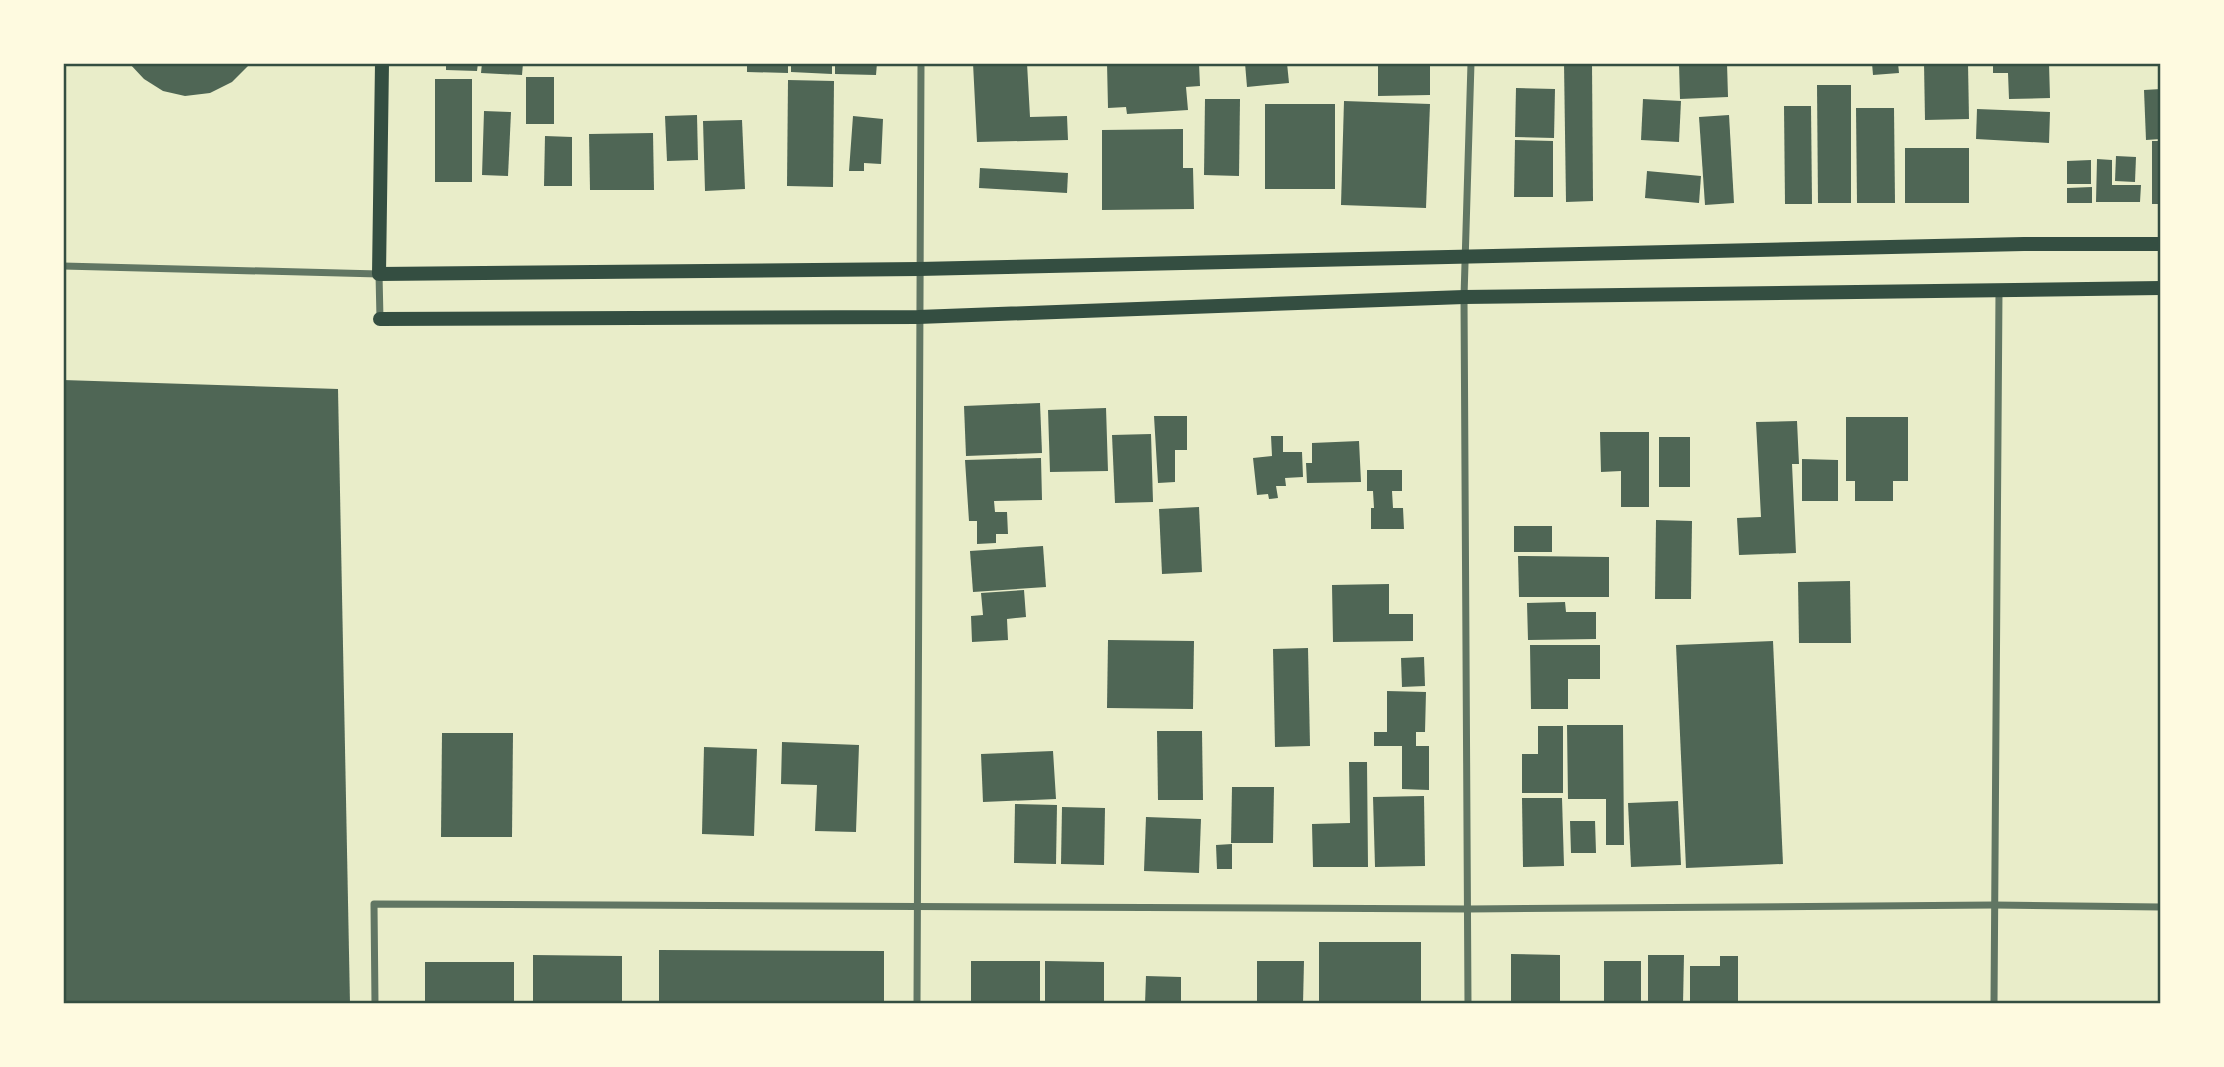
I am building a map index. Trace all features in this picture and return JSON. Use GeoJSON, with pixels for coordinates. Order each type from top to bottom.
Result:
{"type":"FeatureCollection","features":[{"type":"Feature","properties":{"kind":"main road"},"geometry":{"type":"LineString","coordinates":[[382,63],[379,274],[919,269],[2161,244]]}},
{"type":"Feature","properties":{"kind":"main road"},"geometry":{"type":"LineString","coordinates":[[380,319],[918,317],[1464,297],[2161,288]]}},
{"type":"Feature","properties":{"kind":"street"},"geometry":{"type":"LineString","coordinates":[[917,1004],[921,63]]}},
{"type":"Feature","properties":{"kind":"street"},"geometry":{"type":"LineString","coordinates":[[1468,1004],[1464,297],[1471,63]]}},
{"type":"Feature","properties":{"kind":"street"},"geometry":{"type":"LineString","coordinates":[[63,266],[379,274],[380,319]]}},
{"type":"Feature","properties":{"kind":"street"},"geometry":{"type":"LineString","coordinates":[[1994,1004],[1999,289]]}},
{"type":"Feature","properties":{"kind":"street"},"geometry":{"type":"LineString","coordinates":[[375,1004],[374,904],[1468,909],[1994,905],[2161,907]]}},
{"type":"Feature","properties":{"kind":"building"},"geometry":{"type":"Polygon","coordinates":[[[129,63],[251,63],[232,82],[210,93],[185,96],[163,91],[144,79],[129,63]]]}},
{"type":"Feature","properties":{"kind":"building"},"geometry":{"type":"Polygon","coordinates":[[[446,63],[478,63],[477,71],[446,70],[446,63]]]}},
{"type":"Feature","properties":{"kind":"building"},"geometry":{"type":"Polygon","coordinates":[[[482,63],[523,63],[522,75],[481,73],[482,63]]]}},
{"type":"Feature","properties":{"kind":"building"},"geometry":{"type":"Polygon","coordinates":[[[747,63],[788,63],[788,73],[747,72],[747,63]]]}},
{"type":"Feature","properties":{"kind":"building"},"geometry":{"type":"Polygon","coordinates":[[[791,63],[832,63],[832,74],[791,72],[791,63]]]}},
{"type":"Feature","properties":{"kind":"building"},"geometry":{"type":"Polygon","coordinates":[[[835,63],[877,63],[876,75],[835,74],[835,63]]]}},
{"type":"Feature","properties":{"kind":"building"},"geometry":{"type":"Polygon","coordinates":[[[973,63],[1027,63],[1030,117],[1067,116],[1068,140],[977,142],[973,63]]]}},
{"type":"Feature","properties":{"kind":"building"},"geometry":{"type":"Polygon","coordinates":[[[1107,63],[1199,63],[1200,86],[1186,87],[1188,110],[1127,114],[1126,107],[1108,108],[1107,63]]]}},
{"type":"Feature","properties":{"kind":"building"},"geometry":{"type":"Polygon","coordinates":[[[1245,63],[1287,63],[1289,83],[1247,87],[1245,63]]]}},
{"type":"Feature","properties":{"kind":"building"},"geometry":{"type":"Polygon","coordinates":[[[1378,63],[1430,63],[1430,95],[1378,96],[1378,63]]]}},
{"type":"Feature","properties":{"kind":"building"},"geometry":{"type":"Polygon","coordinates":[[[1564,63],[1592,63],[1593,201],[1566,202],[1564,63]]]}},
{"type":"Feature","properties":{"kind":"building"},"geometry":{"type":"Polygon","coordinates":[[[1679,63],[1727,63],[1728,97],[1680,99],[1679,63]]]}},
{"type":"Feature","properties":{"kind":"building"},"geometry":{"type":"Polygon","coordinates":[[[1872,63],[1898,63],[1899,73],[1873,75],[1872,63]]]}},
{"type":"Feature","properties":{"kind":"building"},"geometry":{"type":"Polygon","coordinates":[[[1924,63],[1968,63],[1969,119],[1925,120],[1924,63]]]}},
{"type":"Feature","properties":{"kind":"building"},"geometry":{"type":"Polygon","coordinates":[[[1993,63],[2049,63],[2050,98],[2009,99],[2008,73],[1993,73],[1993,63]]]}},
{"type":"Feature","properties":{"kind":"building"},"geometry":{"type":"Polygon","coordinates":[[[526,77],[554,77],[554,124],[526,124],[526,77]]]}},
{"type":"Feature","properties":{"kind":"building"},"geometry":{"type":"Polygon","coordinates":[[[435,79],[472,79],[472,182],[435,182],[435,79]]]}},
{"type":"Feature","properties":{"kind":"building"},"geometry":{"type":"Polygon","coordinates":[[[788,80],[834,81],[833,187],[787,186],[788,80]]]}},
{"type":"Feature","properties":{"kind":"building"},"geometry":{"type":"Polygon","coordinates":[[[1817,85],[1851,85],[1851,203],[1818,203],[1817,85]]]}},
{"type":"Feature","properties":{"kind":"building"},"geometry":{"type":"Polygon","coordinates":[[[1516,88],[1555,89],[1554,138],[1515,137],[1516,88]]]}},
{"type":"Feature","properties":{"kind":"building"},"geometry":{"type":"Polygon","coordinates":[[[2161,89],[2161,139],[2146,140],[2144,90],[2161,89]]]}},
{"type":"Feature","properties":{"kind":"building"},"geometry":{"type":"Polygon","coordinates":[[[1205,99],[1240,99],[1239,176],[1204,175],[1205,99]]]}},
{"type":"Feature","properties":{"kind":"building"},"geometry":{"type":"Polygon","coordinates":[[[1643,99],[1681,101],[1679,142],[1641,140],[1643,99]]]}},
{"type":"Feature","properties":{"kind":"building"},"geometry":{"type":"Polygon","coordinates":[[[1344,101],[1430,104],[1426,208],[1341,205],[1344,101]]]}},
{"type":"Feature","properties":{"kind":"building"},"geometry":{"type":"Polygon","coordinates":[[[1265,104],[1335,104],[1335,189],[1265,189],[1265,104]]]}},
{"type":"Feature","properties":{"kind":"building"},"geometry":{"type":"Polygon","coordinates":[[[1784,106],[1811,106],[1812,204],[1785,204],[1784,106]]]}},
{"type":"Feature","properties":{"kind":"building"},"geometry":{"type":"Polygon","coordinates":[[[1856,108],[1894,108],[1895,203],[1857,203],[1856,108]]]}},
{"type":"Feature","properties":{"kind":"building"},"geometry":{"type":"Polygon","coordinates":[[[1977,109],[2050,112],[2049,143],[1976,139],[1977,109]]]}},
{"type":"Feature","properties":{"kind":"building"},"geometry":{"type":"Polygon","coordinates":[[[484,111],[511,112],[508,176],[482,175],[484,111]]]}},
{"type":"Feature","properties":{"kind":"building"},"geometry":{"type":"Polygon","coordinates":[[[697,115],[698,160],[667,161],[665,116],[697,115]]]}},
{"type":"Feature","properties":{"kind":"building"},"geometry":{"type":"Polygon","coordinates":[[[1729,115],[1734,203],[1705,205],[1699,117],[1729,115]]]}},
{"type":"Feature","properties":{"kind":"building"},"geometry":{"type":"Polygon","coordinates":[[[853,116],[883,119],[881,164],[864,163],[864,171],[849,171],[853,116]]]}},
{"type":"Feature","properties":{"kind":"building"},"geometry":{"type":"Polygon","coordinates":[[[742,120],[745,189],[705,191],[703,121],[742,120]]]}},
{"type":"Feature","properties":{"kind":"building"},"geometry":{"type":"Polygon","coordinates":[[[1183,129],[1183,168],[1193,168],[1194,209],[1102,210],[1102,130],[1183,129]]]}},
{"type":"Feature","properties":{"kind":"building"},"geometry":{"type":"Polygon","coordinates":[[[653,133],[654,190],[590,190],[589,134],[653,133]]]}},
{"type":"Feature","properties":{"kind":"building"},"geometry":{"type":"Polygon","coordinates":[[[545,136],[572,137],[572,186],[544,186],[545,136]]]}},
{"type":"Feature","properties":{"kind":"building"},"geometry":{"type":"Polygon","coordinates":[[[1515,140],[1553,141],[1553,197],[1514,197],[1515,140]]]}},
{"type":"Feature","properties":{"kind":"building"},"geometry":{"type":"Polygon","coordinates":[[[2152,141],[2161,141],[2161,204],[2152,204],[2152,141]]]}},
{"type":"Feature","properties":{"kind":"building"},"geometry":{"type":"Polygon","coordinates":[[[1905,148],[1969,148],[1969,203],[1905,203],[1905,148]]]}},
{"type":"Feature","properties":{"kind":"building"},"geometry":{"type":"Polygon","coordinates":[[[2116,156],[2136,157],[2135,182],[2115,181],[2116,156]]]}},
{"type":"Feature","properties":{"kind":"building"},"geometry":{"type":"Polygon","coordinates":[[[2097,159],[2112,160],[2112,185],[2141,185],[2140,202],[2096,202],[2097,159]]]}},
{"type":"Feature","properties":{"kind":"building"},"geometry":{"type":"Polygon","coordinates":[[[2091,160],[2091,184],[2067,184],[2067,161],[2091,160]]]}},
{"type":"Feature","properties":{"kind":"building"},"geometry":{"type":"Polygon","coordinates":[[[980,168],[1068,173],[1067,193],[979,188],[980,168]]]}},
{"type":"Feature","properties":{"kind":"building"},"geometry":{"type":"Polygon","coordinates":[[[1647,171],[1701,176],[1699,203],[1645,198],[1647,171]]]}},
{"type":"Feature","properties":{"kind":"building"},"geometry":{"type":"Polygon","coordinates":[[[2092,187],[2092,203],[2067,203],[2067,188],[2092,187]]]}},
{"type":"Feature","properties":{"kind":"building"},"geometry":{"type":"Polygon","coordinates":[[[63,380],[338,389],[350,1004],[63,1004],[63,380]]]}},
{"type":"Feature","properties":{"kind":"building"},"geometry":{"type":"Polygon","coordinates":[[[1040,403],[1042,453],[966,456],[964,406],[1040,403]]]}},
{"type":"Feature","properties":{"kind":"building"},"geometry":{"type":"Polygon","coordinates":[[[1106,408],[1108,471],[1050,472],[1048,410],[1106,408]]]}},
{"type":"Feature","properties":{"kind":"building"},"geometry":{"type":"Polygon","coordinates":[[[1154,416],[1187,416],[1187,450],[1175,450],[1175,482],[1158,483],[1154,416]]]}},
{"type":"Feature","properties":{"kind":"building"},"geometry":{"type":"Polygon","coordinates":[[[1846,417],[1908,417],[1908,481],[1893,481],[1893,501],[1855,501],[1855,481],[1846,481],[1846,417]]]}},
{"type":"Feature","properties":{"kind":"building"},"geometry":{"type":"Polygon","coordinates":[[[1797,421],[1799,464],[1792,464],[1796,553],[1739,555],[1737,518],[1761,517],[1756,422],[1797,421]]]}},
{"type":"Feature","properties":{"kind":"building"},"geometry":{"type":"Polygon","coordinates":[[[1600,432],[1649,432],[1649,507],[1621,507],[1621,471],[1601,472],[1600,432]]]}},
{"type":"Feature","properties":{"kind":"building"},"geometry":{"type":"Polygon","coordinates":[[[1151,434],[1153,502],[1115,503],[1112,435],[1151,434]]]}},
{"type":"Feature","properties":{"kind":"building"},"geometry":{"type":"Polygon","coordinates":[[[1271,436],[1283,436],[1283,452],[1302,452],[1303,477],[1285,478],[1286,486],[1276,486],[1278,498],[1269,499],[1268,494],[1257,495],[1253,458],[1272,456],[1271,436]]]}},
{"type":"Feature","properties":{"kind":"building"},"geometry":{"type":"Polygon","coordinates":[[[1659,437],[1690,437],[1690,487],[1659,487],[1659,437]]]}},
{"type":"Feature","properties":{"kind":"building"},"geometry":{"type":"Polygon","coordinates":[[[1359,441],[1361,482],[1307,483],[1306,463],[1312,463],[1312,443],[1359,441]]]}},
{"type":"Feature","properties":{"kind":"building"},"geometry":{"type":"Polygon","coordinates":[[[1041,458],[1042,500],[994,501],[995,512],[1007,512],[1008,534],[996,534],[996,543],[977,544],[977,521],[969,521],[965,460],[1041,458]]]}},
{"type":"Feature","properties":{"kind":"building"},"geometry":{"type":"Polygon","coordinates":[[[1802,459],[1838,460],[1838,501],[1802,501],[1802,459]]]}},
{"type":"Feature","properties":{"kind":"building"},"geometry":{"type":"Polygon","coordinates":[[[1367,470],[1402,470],[1402,491],[1392,491],[1393,508],[1403,508],[1404,529],[1371,529],[1373,491],[1367,491],[1367,470]]]}},
{"type":"Feature","properties":{"kind":"building"},"geometry":{"type":"Polygon","coordinates":[[[1199,507],[1202,572],[1162,574],[1159,509],[1199,507]]]}},
{"type":"Feature","properties":{"kind":"building"},"geometry":{"type":"Polygon","coordinates":[[[1656,520],[1692,521],[1691,599],[1655,599],[1656,520]]]}},
{"type":"Feature","properties":{"kind":"building"},"geometry":{"type":"Polygon","coordinates":[[[1514,526],[1552,526],[1552,552],[1514,552],[1514,526]]]}},
{"type":"Feature","properties":{"kind":"building"},"geometry":{"type":"Polygon","coordinates":[[[1043,546],[1046,587],[973,592],[970,551],[1043,546]]]}},
{"type":"Feature","properties":{"kind":"building"},"geometry":{"type":"Polygon","coordinates":[[[1518,556],[1609,557],[1609,597],[1519,597],[1518,556]]]}},
{"type":"Feature","properties":{"kind":"building"},"geometry":{"type":"Polygon","coordinates":[[[1850,581],[1851,643],[1799,643],[1798,582],[1850,581]]]}},
{"type":"Feature","properties":{"kind":"building"},"geometry":{"type":"Polygon","coordinates":[[[1389,584],[1389,614],[1413,614],[1413,641],[1333,642],[1332,585],[1389,584]]]}},
{"type":"Feature","properties":{"kind":"building"},"geometry":{"type":"Polygon","coordinates":[[[1024,590],[1026,617],[1007,619],[1008,640],[972,642],[971,616],[983,615],[981,593],[1024,590]]]}},
{"type":"Feature","properties":{"kind":"building"},"geometry":{"type":"Polygon","coordinates":[[[1565,602],[1566,612],[1596,612],[1596,639],[1528,640],[1527,603],[1565,602]]]}},
{"type":"Feature","properties":{"kind":"building"},"geometry":{"type":"Polygon","coordinates":[[[1108,640],[1194,641],[1193,709],[1107,708],[1108,640]]]}},
{"type":"Feature","properties":{"kind":"building"},"geometry":{"type":"Polygon","coordinates":[[[1773,641],[1783,864],[1686,868],[1676,645],[1773,641]]]}},
{"type":"Feature","properties":{"kind":"building"},"geometry":{"type":"Polygon","coordinates":[[[1530,645],[1600,645],[1600,679],[1568,679],[1568,709],[1531,709],[1530,645]]]}},
{"type":"Feature","properties":{"kind":"building"},"geometry":{"type":"Polygon","coordinates":[[[1308,648],[1310,746],[1275,747],[1273,649],[1308,648]]]}},
{"type":"Feature","properties":{"kind":"building"},"geometry":{"type":"Polygon","coordinates":[[[1424,657],[1425,686],[1402,687],[1401,658],[1424,657]]]}},
{"type":"Feature","properties":{"kind":"building"},"geometry":{"type":"Polygon","coordinates":[[[1387,691],[1426,692],[1425,732],[1416,732],[1416,746],[1429,746],[1429,790],[1402,789],[1402,746],[1374,746],[1374,732],[1387,732],[1387,691]]]}},
{"type":"Feature","properties":{"kind":"building"},"geometry":{"type":"Polygon","coordinates":[[[1567,725],[1623,725],[1624,845],[1606,845],[1606,799],[1568,799],[1567,725]]]}},
{"type":"Feature","properties":{"kind":"building"},"geometry":{"type":"Polygon","coordinates":[[[1538,726],[1563,726],[1563,793],[1522,793],[1522,754],[1538,754],[1538,726]]]}},
{"type":"Feature","properties":{"kind":"building"},"geometry":{"type":"Polygon","coordinates":[[[1157,731],[1202,731],[1203,800],[1158,800],[1157,731]]]}},
{"type":"Feature","properties":{"kind":"building"},"geometry":{"type":"Polygon","coordinates":[[[442,733],[513,733],[512,837],[441,837],[442,733]]]}},
{"type":"Feature","properties":{"kind":"building"},"geometry":{"type":"Polygon","coordinates":[[[782,742],[859,745],[856,832],[815,831],[817,785],[781,784],[782,742]]]}},
{"type":"Feature","properties":{"kind":"building"},"geometry":{"type":"Polygon","coordinates":[[[704,747],[757,749],[754,836],[702,834],[704,747]]]}},
{"type":"Feature","properties":{"kind":"building"},"geometry":{"type":"Polygon","coordinates":[[[1053,751],[1056,799],[983,802],[981,754],[1053,751]]]}},
{"type":"Feature","properties":{"kind":"building"},"geometry":{"type":"Polygon","coordinates":[[[1349,762],[1367,762],[1368,867],[1313,867],[1312,824],[1350,823],[1349,762]]]}},
{"type":"Feature","properties":{"kind":"building"},"geometry":{"type":"Polygon","coordinates":[[[1232,787],[1274,787],[1273,843],[1231,843],[1232,787]]]}},
{"type":"Feature","properties":{"kind":"building"},"geometry":{"type":"Polygon","coordinates":[[[1424,796],[1425,866],[1375,867],[1373,797],[1424,796]]]}},
{"type":"Feature","properties":{"kind":"building"},"geometry":{"type":"Polygon","coordinates":[[[1522,798],[1562,798],[1564,866],[1523,867],[1522,798]]]}},
{"type":"Feature","properties":{"kind":"building"},"geometry":{"type":"Polygon","coordinates":[[[1678,801],[1681,865],[1631,867],[1628,803],[1678,801]]]}},
{"type":"Feature","properties":{"kind":"building"},"geometry":{"type":"Polygon","coordinates":[[[1015,804],[1057,805],[1056,864],[1014,863],[1015,804]]]}},
{"type":"Feature","properties":{"kind":"building"},"geometry":{"type":"Polygon","coordinates":[[[1062,807],[1105,808],[1104,865],[1061,864],[1062,807]]]}},
{"type":"Feature","properties":{"kind":"building"},"geometry":{"type":"Polygon","coordinates":[[[1146,817],[1201,819],[1199,873],[1144,871],[1146,817]]]}},
{"type":"Feature","properties":{"kind":"building"},"geometry":{"type":"Polygon","coordinates":[[[1570,821],[1595,821],[1596,853],[1571,853],[1570,821]]]}},
{"type":"Feature","properties":{"kind":"building"},"geometry":{"type":"Polygon","coordinates":[[[1232,844],[1232,869],[1217,869],[1216,845],[1232,844]]]}},
{"type":"Feature","properties":{"kind":"building"},"geometry":{"type":"Polygon","coordinates":[[[1319,942],[1421,942],[1421,1004],[1319,1004],[1319,942]]]}},
{"type":"Feature","properties":{"kind":"building"},"geometry":{"type":"Polygon","coordinates":[[[659,950],[884,951],[884,1004],[659,1004],[659,950]]]}},
{"type":"Feature","properties":{"kind":"building"},"geometry":{"type":"Polygon","coordinates":[[[1511,954],[1560,955],[1560,1004],[1511,1004],[1511,954]]]}},
{"type":"Feature","properties":{"kind":"building"},"geometry":{"type":"Polygon","coordinates":[[[533,955],[622,956],[622,1004],[533,1004],[533,955]]]}},
{"type":"Feature","properties":{"kind":"building"},"geometry":{"type":"Polygon","coordinates":[[[1648,955],[1684,955],[1683,1004],[1648,1004],[1648,955]]]}},
{"type":"Feature","properties":{"kind":"building"},"geometry":{"type":"Polygon","coordinates":[[[1720,956],[1738,956],[1738,1004],[1690,1004],[1690,966],[1720,966],[1720,956]]]}},
{"type":"Feature","properties":{"kind":"building"},"geometry":{"type":"Polygon","coordinates":[[[971,961],[1040,961],[1040,1004],[971,1004],[971,961]]]}},
{"type":"Feature","properties":{"kind":"building"},"geometry":{"type":"Polygon","coordinates":[[[1045,961],[1104,962],[1104,1004],[1045,1004],[1045,961]]]}},
{"type":"Feature","properties":{"kind":"building"},"geometry":{"type":"Polygon","coordinates":[[[1257,961],[1304,961],[1303,1004],[1257,1004],[1257,961]]]}},
{"type":"Feature","properties":{"kind":"building"},"geometry":{"type":"Polygon","coordinates":[[[1604,961],[1641,961],[1641,1004],[1604,1004],[1604,961]]]}},
{"type":"Feature","properties":{"kind":"building"},"geometry":{"type":"Polygon","coordinates":[[[425,962],[514,962],[514,1004],[425,1004],[425,962]]]}},
{"type":"Feature","properties":{"kind":"building"},"geometry":{"type":"Polygon","coordinates":[[[1146,976],[1181,977],[1181,1004],[1145,1004],[1146,976]]]}}]}
